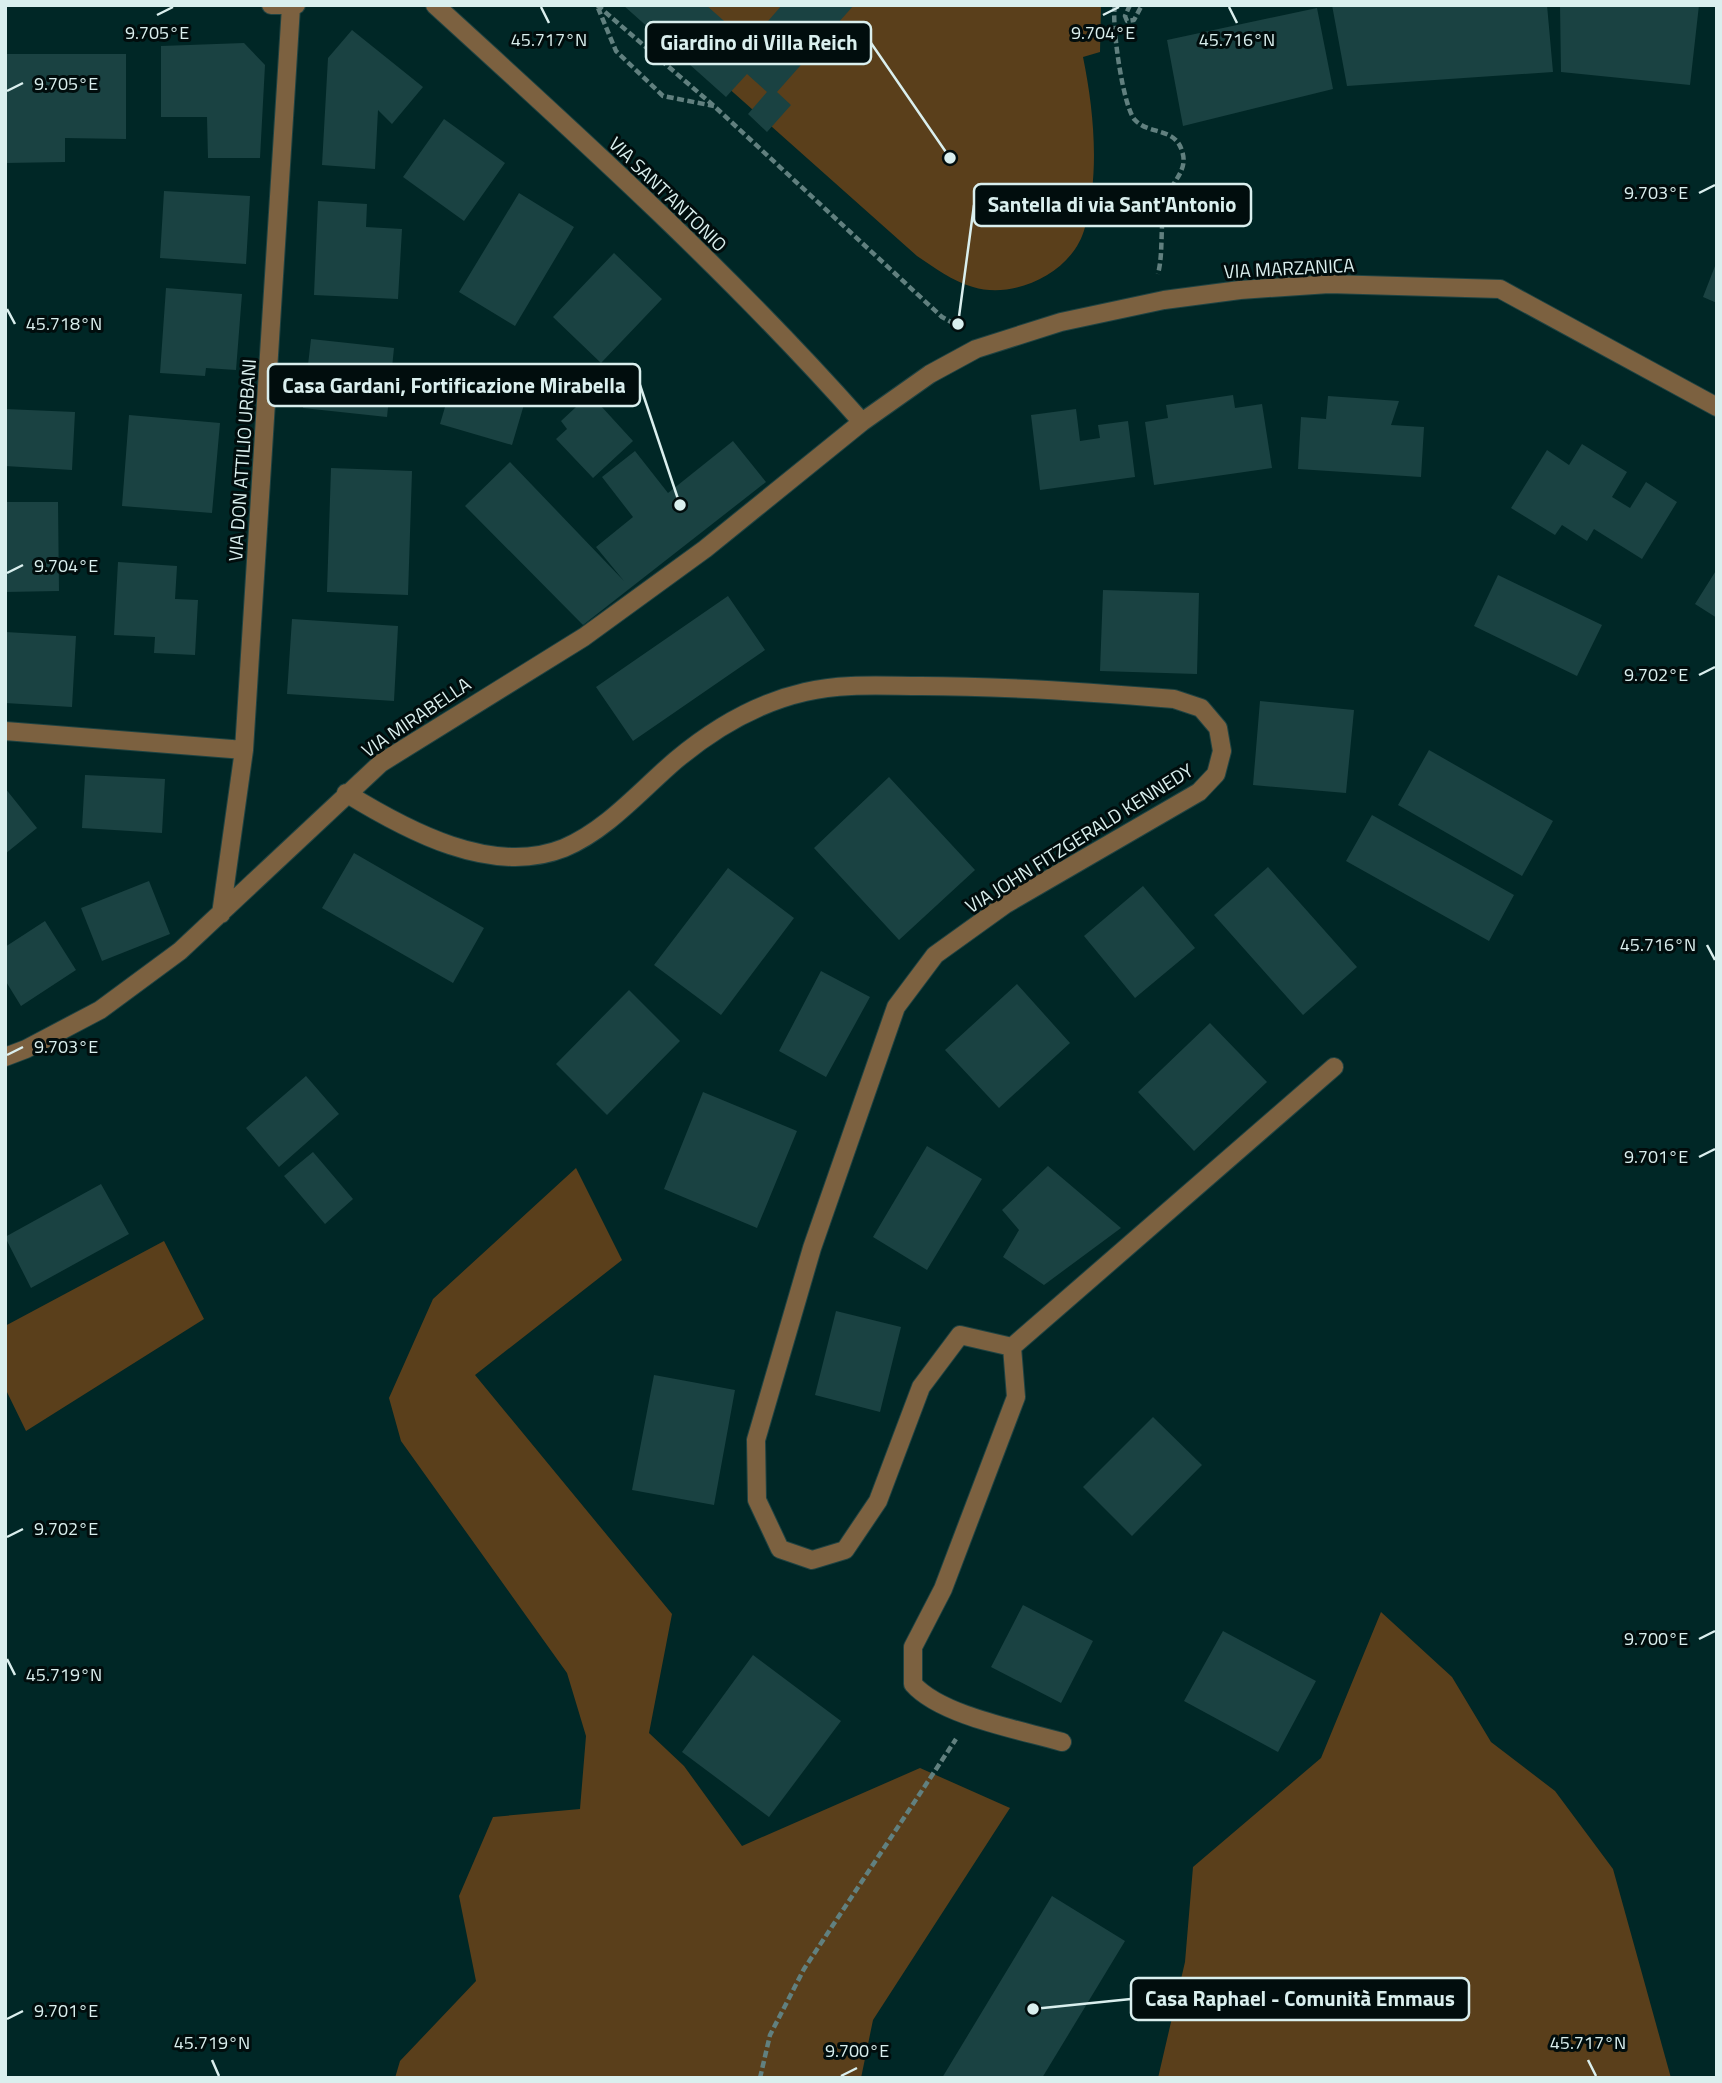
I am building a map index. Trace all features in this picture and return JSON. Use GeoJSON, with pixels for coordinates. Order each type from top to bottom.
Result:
{"type":"FeatureCollection","features":[{"type":"Feature","properties":{"kind":"street"},"geometry":{"type":"LineString","coordinates":[[271,5],[294,6]]}},
{"type":"Feature","properties":{"kind":"street","name":"VIA SANT'ANTONIO"},"geometry":{"type":"LineString","coordinates":[[435,5],[570,128],[757,309],[862,422]]}},
{"type":"Feature","properties":{"kind":"street","name":"VIA DON ATTILIO URBANI"},"geometry":{"type":"LineString","coordinates":[[221,914],[244,750],[294,6]]}},
{"type":"Feature","properties":{"kind":"street","name":"VIA MARZANICA"},"geometry":{"type":"LineString","coordinates":[[862,422],[930,374],[976,349],[1019,333],[1164,300],[1329,284],[1500,289],[1685,392],[1717,407]]}},
{"type":"Feature","properties":{"kind":"street","name":"VIA MIRABELLA"},"geometry":{"type":"LineString","coordinates":[[5,1057],[26,1049],[100,1010],[180,951],[381,763],[419,736],[583,637],[646,593],[862,422]]}},
{"type":"Feature","properties":{"kind":"street","name":"VIA JOHN FITZGERALD KENNEDY"},"geometry":{"type":"LineString","coordinates":[[346,793],[394,823],[442,844],[484,854],[519,856],[563,849],[597,829],[677,759],[715,732],[758,706],[806,691],[877,685],[984,686],[1174,699],[1201,708],[1218,729],[1222,751],[1216,774],[1199,792],[1006,904],[936,955],[895,1007],[812,1248],[756,1440],[757,1500],[780,1549],[812,1560],[845,1550],[878,1501],[921,1387],[960,1335],[1012,1347]]}},
{"type":"Feature","properties":{"kind":"street"},"geometry":{"type":"LineString","coordinates":[[5,731],[244,750]]}},
{"type":"Feature","properties":{"kind":"street"},"geometry":{"type":"LineString","coordinates":[[1062,1742],[969,1714],[922,1695],[913,1684],[913,1647],[943,1589],[1016,1397],[1012,1347],[1334,1067]]}},
{"type":"Feature","properties":{"kind":"path"},"geometry":{"type":"LineString","coordinates":[[597,5],[616,51],[663,96],[714,106]]}},
{"type":"Feature","properties":{"kind":"path"},"geometry":{"type":"LineString","coordinates":[[597,5],[714,106],[942,317],[954,326],[968,328]]}},
{"type":"Feature","properties":{"kind":"path"},"geometry":{"type":"LineString","coordinates":[[1115,5],[1114,28],[1128,110],[1136,121],[1175,138],[1182,149],[1184,162],[1180,177],[1165,202],[1156,284]]}},
{"type":"Feature","properties":{"kind":"path"},"geometry":{"type":"LineString","coordinates":[[1130,5],[1125,16],[1127,21],[1134,20],[1142,5]]}},
{"type":"Feature","properties":{"kind":"path"},"geometry":{"type":"LineString","coordinates":[[760,2078],[770,2035],[804,1969],[894,1830],[949,1753],[969,1714]]}},
{"type":"Feature","properties":{"kind":"shaded area"},"geometry":{"type":"Polygon","coordinates":[[[635,5],[1101,5],[1100,52],[1083,57],[1090,99],[1094,164],[1090,206],[1079,243],[1056,269],[1024,286],[989,290],[951,278],[917,256],[635,5]]]}},
{"type":"Feature","properties":{"kind":"shaded area"},"geometry":{"type":"Polygon","coordinates":[[[576,1168],[622,1260],[475,1375],[672,1614],[649,1733],[684,1766],[742,1846],[920,1768],[1010,1808],[873,2020],[861,2078],[395,2078],[400,2061],[476,1981],[459,1896],[493,1817],[580,1809],[586,1736],[567,1673],[401,1441],[389,1398],[433,1299],[576,1168]]]}},
{"type":"Feature","properties":{"kind":"shaded area"},"geometry":{"type":"Polygon","coordinates":[[[164,1241],[204,1319],[26,1431],[5,1388],[5,1326],[164,1241]]]}},
{"type":"Feature","properties":{"kind":"shaded area"},"geometry":{"type":"Polygon","coordinates":[[[1381,1612],[1452,1677],[1491,1742],[1555,1791],[1613,1869],[1671,2078],[1158,2078],[1185,1962],[1193,1867],[1321,1758],[1381,1612]]]}},
{"type":"Feature","properties":{"kind":"building"},"geometry":{"type":"Polygon","coordinates":[[[623,5],[706,5],[749,43],[782,5],[854,5],[777,92],[791,105],[767,132],[748,114],[767,92],[747,74],[726,97],[623,5]]]}},
{"type":"Feature","properties":{"kind":"building"},"geometry":{"type":"Polygon","coordinates":[[[1332,5],[1547,5],[1553,72],[1347,86],[1332,5]]]}},
{"type":"Feature","properties":{"kind":"building"},"geometry":{"type":"Polygon","coordinates":[[[1560,5],[1699,5],[1690,85],[1561,72],[1560,5]]]}},
{"type":"Feature","properties":{"kind":"building"},"geometry":{"type":"Polygon","coordinates":[[[1317,8],[1333,89],[1183,126],[1167,40],[1317,8]]]}},
{"type":"Feature","properties":{"kind":"building"},"geometry":{"type":"Polygon","coordinates":[[[352,30],[423,87],[392,124],[378,110],[375,169],[322,165],[328,58],[352,30]]]}},
{"type":"Feature","properties":{"kind":"building"},"geometry":{"type":"Polygon","coordinates":[[[244,43],[265,65],[260,158],[208,158],[207,117],[161,117],[161,46],[244,43]]]}},
{"type":"Feature","properties":{"kind":"building"},"geometry":{"type":"Polygon","coordinates":[[[5,54],[126,54],[126,139],[65,138],[65,162],[5,163],[5,54]]]}},
{"type":"Feature","properties":{"kind":"building"},"geometry":{"type":"Polygon","coordinates":[[[444,119],[505,163],[464,221],[403,177],[444,119]]]}},
{"type":"Feature","properties":{"kind":"building"},"geometry":{"type":"Polygon","coordinates":[[[164,191],[250,196],[246,264],[160,258],[164,191]]]}},
{"type":"Feature","properties":{"kind":"building"},"geometry":{"type":"Polygon","coordinates":[[[519,193],[574,227],[515,326],[459,292],[519,193]]]}},
{"type":"Feature","properties":{"kind":"building"},"geometry":{"type":"Polygon","coordinates":[[[318,201],[367,204],[366,227],[402,229],[398,299],[314,295],[318,201]]]}},
{"type":"Feature","properties":{"kind":"building"},"geometry":{"type":"Polygon","coordinates":[[[614,253],[662,299],[601,363],[553,317],[614,253]]]}},
{"type":"Feature","properties":{"kind":"building"},"geometry":{"type":"Polygon","coordinates":[[[1717,261],[1717,303],[1703,297],[1717,261]]]}},
{"type":"Feature","properties":{"kind":"building"},"geometry":{"type":"Polygon","coordinates":[[[166,288],[242,294],[236,370],[206,368],[205,376],[160,373],[166,288]]]}},
{"type":"Feature","properties":{"kind":"building"},"geometry":{"type":"Polygon","coordinates":[[[311,339],[394,348],[387,417],[303,408],[311,339]]]}},
{"type":"Feature","properties":{"kind":"building"},"geometry":{"type":"Polygon","coordinates":[[[456,370],[528,391],[512,445],[440,424],[456,370]]]}},
{"type":"Feature","properties":{"kind":"building"},"geometry":{"type":"Polygon","coordinates":[[[590,394],[633,441],[593,478],[556,439],[567,429],[561,421],[590,394]]]}},
{"type":"Feature","properties":{"kind":"building"},"geometry":{"type":"Polygon","coordinates":[[[1233,395],[1235,408],[1262,404],[1272,468],[1154,485],[1145,422],[1168,418],[1166,405],[1233,395]]]}},
{"type":"Feature","properties":{"kind":"building"},"geometry":{"type":"Polygon","coordinates":[[[1328,396],[1399,401],[1391,425],[1424,427],[1421,477],[1298,469],[1301,417],[1326,419],[1328,396]]]}},
{"type":"Feature","properties":{"kind":"building"},"geometry":{"type":"Polygon","coordinates":[[[5,409],[75,412],[72,470],[5,466],[5,409]]]}},
{"type":"Feature","properties":{"kind":"building"},"geometry":{"type":"Polygon","coordinates":[[[1076,409],[1080,441],[1100,438],[1098,425],[1128,421],[1135,477],[1040,490],[1031,415],[1076,409]]]}},
{"type":"Feature","properties":{"kind":"building"},"geometry":{"type":"Polygon","coordinates":[[[129,415],[220,423],[212,513],[122,506],[129,415]]]}},
{"type":"Feature","properties":{"kind":"building"},"geometry":{"type":"Polygon","coordinates":[[[733,441],[766,482],[583,625],[465,506],[510,462],[624,581],[596,547],[633,517],[602,477],[635,451],[668,493],[733,441]]]}},
{"type":"Feature","properties":{"kind":"building"},"geometry":{"type":"Polygon","coordinates":[[[1582,444],[1627,472],[1612,497],[1630,508],[1646,482],[1677,502],[1642,559],[1594,529],[1587,541],[1562,525],[1555,535],[1511,508],[1547,450],[1569,465],[1582,444]]]}},
{"type":"Feature","properties":{"kind":"building"},"geometry":{"type":"Polygon","coordinates":[[[331,468],[412,471],[408,595],[327,592],[331,468]]]}},
{"type":"Feature","properties":{"kind":"building"},"geometry":{"type":"Polygon","coordinates":[[[5,502],[58,502],[59,591],[5,592],[5,502]]]}},
{"type":"Feature","properties":{"kind":"building"},"geometry":{"type":"Polygon","coordinates":[[[118,562],[177,566],[175,599],[198,600],[195,655],[154,653],[155,637],[114,635],[118,562]]]}},
{"type":"Feature","properties":{"kind":"building"},"geometry":{"type":"Polygon","coordinates":[[[1717,569],[1717,618],[1695,604],[1717,569]]]}},
{"type":"Feature","properties":{"kind":"building"},"geometry":{"type":"Polygon","coordinates":[[[1498,575],[1602,625],[1577,676],[1474,626],[1498,575]]]}},
{"type":"Feature","properties":{"kind":"building"},"geometry":{"type":"Polygon","coordinates":[[[1103,590],[1199,593],[1197,674],[1100,671],[1103,590]]]}},
{"type":"Feature","properties":{"kind":"building"},"geometry":{"type":"Polygon","coordinates":[[[728,596],[765,650],[633,741],[596,687],[728,596]]]}},
{"type":"Feature","properties":{"kind":"building"},"geometry":{"type":"Polygon","coordinates":[[[292,619],[398,626],[394,701],[287,694],[292,619]]]}},
{"type":"Feature","properties":{"kind":"building"},"geometry":{"type":"Polygon","coordinates":[[[5,632],[76,636],[72,707],[5,703],[5,632]]]}},
{"type":"Feature","properties":{"kind":"building"},"geometry":{"type":"Polygon","coordinates":[[[1260,701],[1354,710],[1346,793],[1253,785],[1260,701]]]}},
{"type":"Feature","properties":{"kind":"building"},"geometry":{"type":"Polygon","coordinates":[[[1429,750],[1553,821],[1522,876],[1398,805],[1429,750]]]}},
{"type":"Feature","properties":{"kind":"building"},"geometry":{"type":"Polygon","coordinates":[[[85,775],[165,779],[162,833],[82,828],[85,775]]]}},
{"type":"Feature","properties":{"kind":"building"},"geometry":{"type":"Polygon","coordinates":[[[889,777],[975,870],[899,940],[814,848],[889,777]]]}},
{"type":"Feature","properties":{"kind":"building"},"geometry":{"type":"Polygon","coordinates":[[[5,788],[37,828],[5,854],[5,788]]]}},
{"type":"Feature","properties":{"kind":"building"},"geometry":{"type":"Polygon","coordinates":[[[1372,815],[1514,895],[1489,941],[1346,861],[1372,815]]]}},
{"type":"Feature","properties":{"kind":"building"},"geometry":{"type":"Polygon","coordinates":[[[354,853],[484,928],[453,983],[322,908],[354,853]]]}},
{"type":"Feature","properties":{"kind":"building"},"geometry":{"type":"Polygon","coordinates":[[[1268,867],[1357,967],[1303,1015],[1214,915],[1268,867]]]}},
{"type":"Feature","properties":{"kind":"building"},"geometry":{"type":"Polygon","coordinates":[[[728,868],[794,918],[721,1015],[654,965],[728,868]]]}},
{"type":"Feature","properties":{"kind":"building"},"geometry":{"type":"Polygon","coordinates":[[[149,881],[170,934],[102,961],[81,908],[149,881]]]}},
{"type":"Feature","properties":{"kind":"building"},"geometry":{"type":"Polygon","coordinates":[[[1143,886],[1195,948],[1135,998],[1084,936],[1143,886]]]}},
{"type":"Feature","properties":{"kind":"building"},"geometry":{"type":"Polygon","coordinates":[[[45,921],[76,970],[21,1006],[5,980],[5,947],[45,921]]]}},
{"type":"Feature","properties":{"kind":"building"},"geometry":{"type":"Polygon","coordinates":[[[821,971],[870,997],[826,1077],[779,1051],[821,971]]]}},
{"type":"Feature","properties":{"kind":"building"},"geometry":{"type":"Polygon","coordinates":[[[1017,984],[1070,1043],[999,1108],[945,1050],[1017,984]]]}},
{"type":"Feature","properties":{"kind":"building"},"geometry":{"type":"Polygon","coordinates":[[[629,990],[680,1041],[607,1115],[556,1064],[629,990]]]}},
{"type":"Feature","properties":{"kind":"building"},"geometry":{"type":"Polygon","coordinates":[[[1210,1023],[1267,1082],[1194,1151],[1138,1092],[1210,1023]]]}},
{"type":"Feature","properties":{"kind":"building"},"geometry":{"type":"Polygon","coordinates":[[[306,1076],[339,1114],[279,1167],[246,1128],[306,1076]]]}},
{"type":"Feature","properties":{"kind":"building"},"geometry":{"type":"Polygon","coordinates":[[[703,1092],[797,1131],[757,1228],[664,1189],[703,1092]]]}},
{"type":"Feature","properties":{"kind":"building"},"geometry":{"type":"Polygon","coordinates":[[[927,1146],[982,1179],[927,1270],[873,1237],[927,1146]]]}},
{"type":"Feature","properties":{"kind":"building"},"geometry":{"type":"Polygon","coordinates":[[[313,1152],[353,1199],[325,1224],[284,1176],[313,1152]]]}},
{"type":"Feature","properties":{"kind":"building"},"geometry":{"type":"Polygon","coordinates":[[[1048,1166],[1121,1228],[1044,1285],[1003,1257],[1019,1230],[1002,1210],[1048,1166]]]}},
{"type":"Feature","properties":{"kind":"building"},"geometry":{"type":"Polygon","coordinates":[[[101,1184],[129,1234],[31,1288],[5,1237],[101,1184]]]}},
{"type":"Feature","properties":{"kind":"building"},"geometry":{"type":"Polygon","coordinates":[[[836,1311],[901,1327],[880,1412],[815,1395],[836,1311]]]}},
{"type":"Feature","properties":{"kind":"building"},"geometry":{"type":"Polygon","coordinates":[[[654,1375],[735,1390],[714,1505],[632,1490],[654,1375]]]}},
{"type":"Feature","properties":{"kind":"building"},"geometry":{"type":"Polygon","coordinates":[[[1153,1417],[1202,1465],[1132,1536],[1083,1487],[1153,1417]]]}},
{"type":"Feature","properties":{"kind":"building"},"geometry":{"type":"Polygon","coordinates":[[[1023,1605],[1093,1641],[1061,1703],[991,1667],[1023,1605]]]}},
{"type":"Feature","properties":{"kind":"building"},"geometry":{"type":"Polygon","coordinates":[[[1223,1631],[1316,1681],[1278,1752],[1184,1701],[1223,1631]]]}},
{"type":"Feature","properties":{"kind":"building"},"geometry":{"type":"Polygon","coordinates":[[[753,1655],[841,1721],[769,1817],[682,1752],[753,1655]]]}},
{"type":"Feature","properties":{"kind":"building"},"geometry":{"type":"Polygon","coordinates":[[[1052,1896],[1125,1941],[1042,2078],[942,2078],[1052,1896]]]}},
{"type":"Feature","properties":{"kind":"place","name":"Giardino di Villa Reich"},"geometry":{"type":"Point","coordinates":[950,158]}},
{"type":"Feature","properties":{"kind":"place","name":"Santella di via Sant'Antonio"},"geometry":{"type":"Point","coordinates":[958,324]}},
{"type":"Feature","properties":{"kind":"place","name":"Casa Gardani, Fortificazione Mirabella"},"geometry":{"type":"Point","coordinates":[680,505]}},
{"type":"Feature","properties":{"kind":"place","name":"Casa Raphael - Comunità Emmaus"},"geometry":{"type":"Point","coordinates":[1033,2009]}}]}
